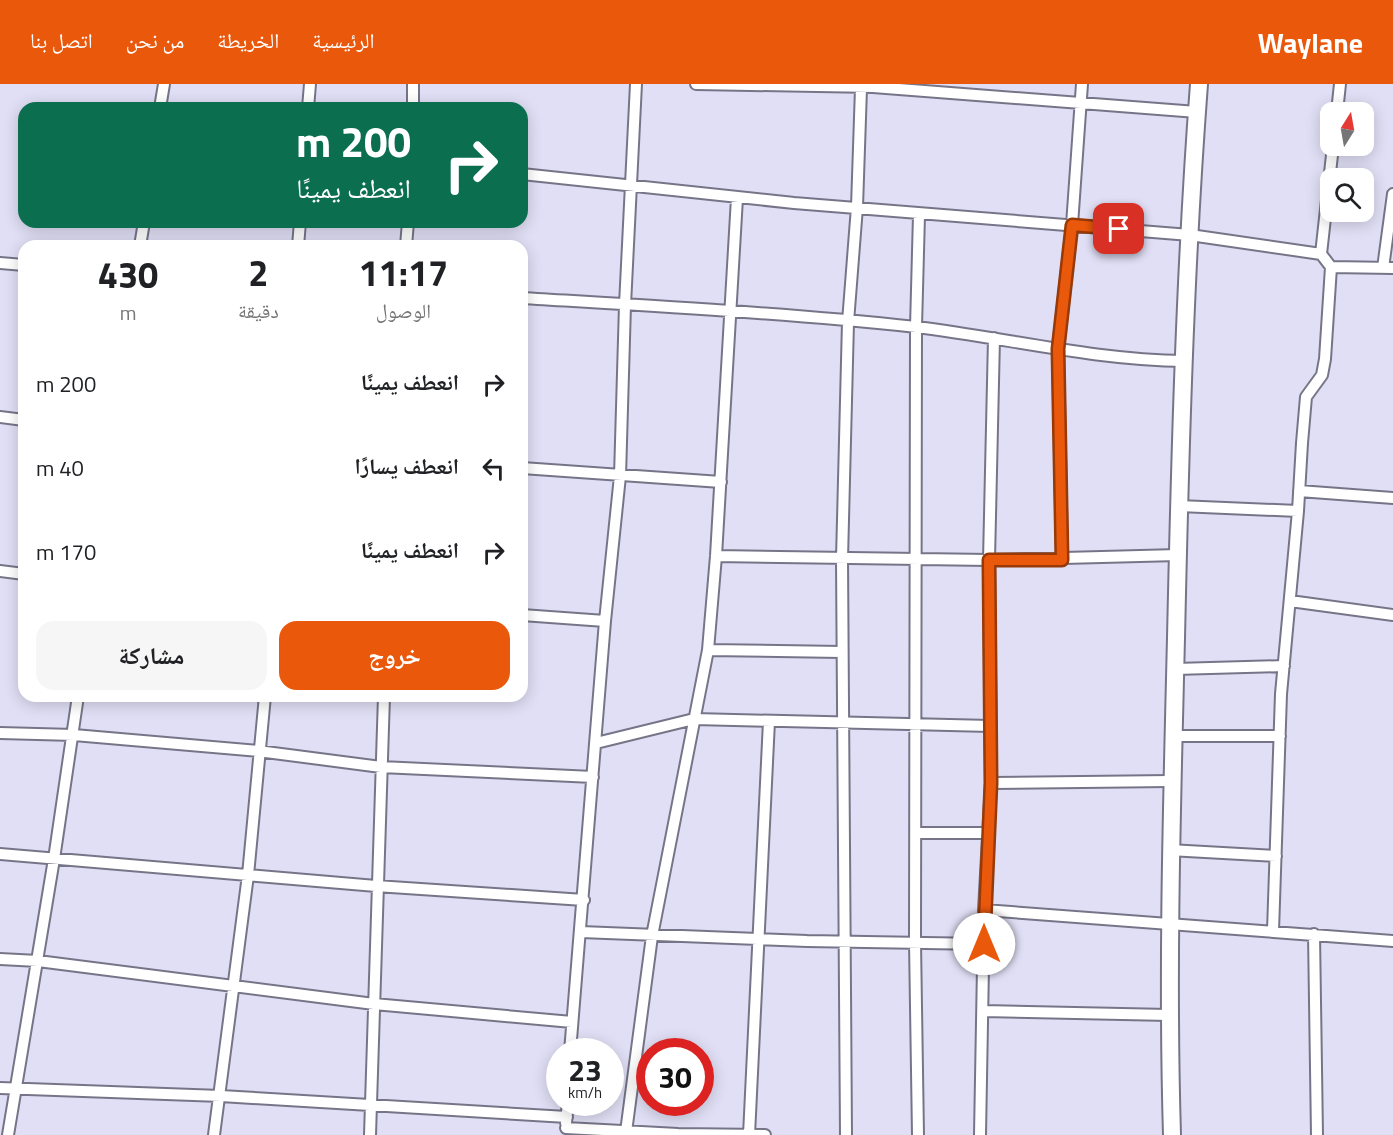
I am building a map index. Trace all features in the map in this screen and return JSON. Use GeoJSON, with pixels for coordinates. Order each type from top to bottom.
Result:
{"type":"FeatureCollection","features":[{"type":"Feature","properties":{"kind":"main road"},"geometry":{"type":"LineString","coordinates":[[1172,1135],[1168,925],[1170,781],[1190,235],[1199,84]]}},
{"type":"Feature","properties":{"kind":"street"},"geometry":{"type":"LineString","coordinates":[[161,102],[164,84]]}},
{"type":"Feature","properties":{"kind":"street"},"geometry":{"type":"LineString","coordinates":[[308,102],[310,84]]}},
{"type":"Feature","properties":{"kind":"street"},"geometry":{"type":"LineString","coordinates":[[413,84],[413,102]]}},
{"type":"Feature","properties":{"kind":"street"},"geometry":{"type":"LineString","coordinates":[[571,1038],[585,900],[605,621],[620,476],[625,305],[636,84]]}},
{"type":"Feature","properties":{"kind":"street"},"geometry":{"type":"LineString","coordinates":[[696,84],[861,88],[873,86],[1197,112]]}},
{"type":"Feature","properties":{"kind":"street"},"geometry":{"type":"LineString","coordinates":[[1062,560],[1058,349],[1072,225],[1082,84]]}},
{"type":"Feature","properties":{"kind":"street"},"geometry":{"type":"LineString","coordinates":[[1338,102],[1340,84]]}},
{"type":"Feature","properties":{"kind":"street"},"geometry":{"type":"LineString","coordinates":[[846,1135],[842,559],[849,322],[857,207],[861,88]]}},
{"type":"Feature","properties":{"kind":"street"},"geometry":{"type":"LineString","coordinates":[[1273,932],[1284,666],[1306,398],[1322,375],[1325,359],[1331,267],[1321,254],[1332,156]]}},
{"type":"Feature","properties":{"kind":"street"},"geometry":{"type":"LineString","coordinates":[[528,175],[919,215],[1190,235],[1321,254]]}},
{"type":"Feature","properties":{"kind":"street"},"geometry":{"type":"LineString","coordinates":[[1331,267],[1388,268],[1393,194]]}},
{"type":"Feature","properties":{"kind":"street"},"geometry":{"type":"LineString","coordinates":[[626,1132],[652,936],[708,650],[721,482],[737,198]]}},
{"type":"Feature","properties":{"kind":"street"},"geometry":{"type":"LineString","coordinates":[[918,1135],[915,942],[916,327],[919,215]]}},
{"type":"Feature","properties":{"kind":"street"},"geometry":{"type":"LineString","coordinates":[[0,263],[18,264]]}},
{"type":"Feature","properties":{"kind":"street"},"geometry":{"type":"LineString","coordinates":[[528,298],[731,311],[916,327],[1118,359],[1185,361]]}},
{"type":"Feature","properties":{"kind":"street"},"geometry":{"type":"LineString","coordinates":[[980,1135],[984,910],[991,783],[989,560],[994,338]]}},
{"type":"Feature","properties":{"kind":"street"},"geometry":{"type":"LineString","coordinates":[[0,417],[18,419]]}},
{"type":"Feature","properties":{"kind":"street"},"geometry":{"type":"LineString","coordinates":[[528,468],[721,482]]}},
{"type":"Feature","properties":{"kind":"street"},"geometry":{"type":"LineString","coordinates":[[1299,491],[1393,498]]}},
{"type":"Feature","properties":{"kind":"street"},"geometry":{"type":"LineString","coordinates":[[1179,506],[1298,511]]}},
{"type":"Feature","properties":{"kind":"street"},"geometry":{"type":"LineString","coordinates":[[716,556],[1062,560],[1178,555]]}},
{"type":"Feature","properties":{"kind":"street"},"geometry":{"type":"LineString","coordinates":[[0,571],[18,573]]}},
{"type":"Feature","properties":{"kind":"street"},"geometry":{"type":"LineString","coordinates":[[1290,601],[1393,615]]}},
{"type":"Feature","properties":{"kind":"street"},"geometry":{"type":"LineString","coordinates":[[528,615],[605,621]]}},
{"type":"Feature","properties":{"kind":"street"},"geometry":{"type":"LineString","coordinates":[[708,650],[842,652]]}},
{"type":"Feature","properties":{"kind":"street"},"geometry":{"type":"LineString","coordinates":[[1175,669],[1284,666]]}},
{"type":"Feature","properties":{"kind":"street"},"geometry":{"type":"LineString","coordinates":[[8,1135],[38,961],[77,702]]}},
{"type":"Feature","properties":{"kind":"street"},"geometry":{"type":"LineString","coordinates":[[214,1135],[221,1096],[248,875],[263,702]]}},
{"type":"Feature","properties":{"kind":"street"},"geometry":{"type":"LineString","coordinates":[[370,1135],[376,886],[384,702]]}},
{"type":"Feature","properties":{"kind":"street"},"geometry":{"type":"LineString","coordinates":[[596,743],[694,719],[843,725],[991,726]]}},
{"type":"Feature","properties":{"kind":"street"},"geometry":{"type":"LineString","coordinates":[[749,1135],[769,721]]}},
{"type":"Feature","properties":{"kind":"street"},"geometry":{"type":"LineString","coordinates":[[0,733],[74,735],[258,751],[381,768],[593,777]]}},
{"type":"Feature","properties":{"kind":"street"},"geometry":{"type":"LineString","coordinates":[[1172,736],[1280,736]]}},
{"type":"Feature","properties":{"kind":"street"},"geometry":{"type":"LineString","coordinates":[[991,783],[1170,781]]}},
{"type":"Feature","properties":{"kind":"street"},"geometry":{"type":"LineString","coordinates":[[916,833],[987,833]]}},
{"type":"Feature","properties":{"kind":"street"},"geometry":{"type":"LineString","coordinates":[[1169,850],[1276,856]]}},
{"type":"Feature","properties":{"kind":"street"},"geometry":{"type":"LineString","coordinates":[[0,854],[376,886],[585,900]]}},
{"type":"Feature","properties":{"kind":"street"},"geometry":{"type":"LineString","coordinates":[[984,910],[1393,940]]}},
{"type":"Feature","properties":{"kind":"street"},"geometry":{"type":"LineString","coordinates":[[581,932],[844,942],[984,944]]}},
{"type":"Feature","properties":{"kind":"street"},"geometry":{"type":"LineString","coordinates":[[1314,934],[1317,1135]]}},
{"type":"Feature","properties":{"kind":"street"},"geometry":{"type":"LineString","coordinates":[[0,959],[38,961],[234,988],[374,1004],[572,1022]]}},
{"type":"Feature","properties":{"kind":"street"},"geometry":{"type":"LineString","coordinates":[[983,1011],[1169,1015]]}},
{"type":"Feature","properties":{"kind":"street"},"geometry":{"type":"LineString","coordinates":[[0,1089],[221,1096],[372,1106],[626,1132],[678,1135],[765,1135]]}},
{"type":"Feature","properties":{"kind":"route"},"geometry":{"type":"LineString","coordinates":[[984,944],[986,853],[991,783],[989,560],[1062,560],[1058,349],[1072,225],[1119,229]]}}]}
